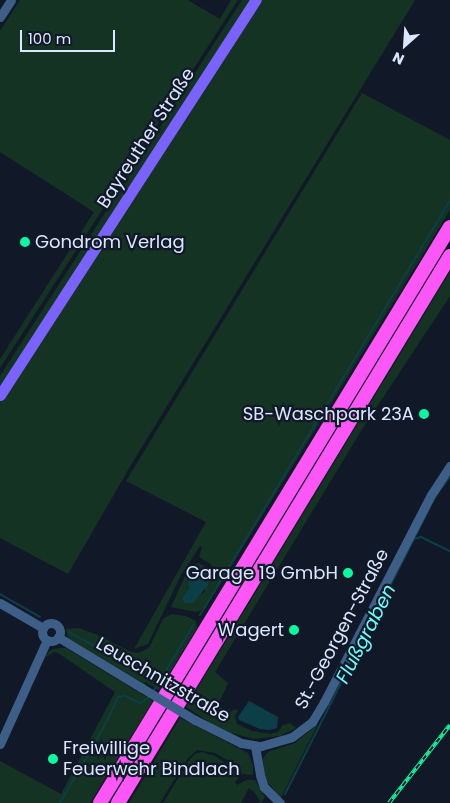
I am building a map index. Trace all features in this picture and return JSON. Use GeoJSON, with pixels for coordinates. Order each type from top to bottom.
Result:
{"type":"FeatureCollection","features":[{"type":"Feature","properties":{"kind":"highway"},"geometry":{"type":"LineString","coordinates":[[100,803],[450,227]]}},
{"type":"Feature","properties":{"kind":"highway"},"geometry":{"type":"LineString","coordinates":[[118,803],[450,256]]}},
{"type":"Feature","properties":{"kind":"main road","name":"Bayreuther Straße"},"geometry":{"type":"LineString","coordinates":[[0,395],[256,0]]}},
{"type":"Feature","properties":{"kind":"street"},"geometry":{"type":"LineString","coordinates":[[0,17],[11,0]]}},
{"type":"Feature","properties":{"kind":"street","name":"St.-Georgen-Straße"},"geometry":{"type":"LineString","coordinates":[[255,746],[274,744],[292,737],[312,722],[319,712],[430,495],[450,466]]}},
{"type":"Feature","properties":{"kind":"street","name":"Leuschnitzstraße"},"geometry":{"type":"LineString","coordinates":[[0,604],[43,628],[49,623],[56,625],[60,630],[58,637],[195,720],[229,738],[255,746]]}},
{"type":"Feature","properties":{"kind":"street"},"geometry":{"type":"LineString","coordinates":[[43,628],[42,634],[47,640],[51,641],[58,637]]}},
{"type":"Feature","properties":{"kind":"street"},"geometry":{"type":"LineString","coordinates":[[0,744],[47,640]]}},
{"type":"Feature","properties":{"kind":"street"},"geometry":{"type":"LineString","coordinates":[[255,746],[264,786],[280,803]]}},
{"type":"Feature","properties":{"kind":"shaded area"},"geometry":{"type":"Polygon","coordinates":[[[20,0],[188,0],[220,19],[231,0],[238,0],[0,368],[0,359],[94,212],[0,152],[0,31],[20,0]]]}},
{"type":"Feature","properties":{"kind":"shaded area"},"geometry":{"type":"Polygon","coordinates":[[[242,0],[252,0],[0,388],[0,376],[242,0]]]}},
{"type":"Feature","properties":{"kind":"shaded area"},"geometry":{"type":"Polygon","coordinates":[[[261,0],[415,0],[131,465],[68,574],[0,538],[0,402],[261,0]]]}},
{"type":"Feature","properties":{"kind":"shaded area"},"geometry":{"type":"Polygon","coordinates":[[[362,93],[450,140],[450,210],[205,609],[196,612],[171,607],[190,565],[199,563],[209,569],[212,565],[199,557],[202,547],[200,546],[181,575],[148,644],[134,649],[206,522],[126,481],[362,93]],[[195,568],[189,575],[189,588],[182,598],[196,598],[205,591],[195,568]]]}},
{"type":"Feature","properties":{"kind":"shaded area"},"geometry":{"type":"Polygon","coordinates":[[[450,272],[450,296],[361,431],[215,672],[228,683],[218,705],[229,713],[235,709],[238,710],[235,717],[237,724],[252,731],[270,734],[278,732],[283,725],[290,723],[296,728],[280,736],[254,739],[231,733],[213,725],[186,707],[450,272]]]}},
{"type":"Feature","properties":{"kind":"shaded area"},"geometry":{"type":"Polygon","coordinates":[[[199,567],[208,572],[208,585],[193,603],[184,603],[182,598],[189,588],[189,575],[191,571],[199,567]]]}},
{"type":"Feature","properties":{"kind":"shaded area"},"geometry":{"type":"Polygon","coordinates":[[[171,614],[186,616],[196,621],[197,628],[159,690],[145,682],[144,684],[68,638],[66,629],[79,628],[100,636],[129,651],[138,653],[149,648],[163,619],[171,614]]]}},
{"type":"Feature","properties":{"kind":"shaded area"},"geometry":{"type":"Polygon","coordinates":[[[66,648],[153,701],[90,803],[0,803],[0,761],[61,794],[115,692],[58,653],[54,652],[42,659],[51,650],[66,648]]]}},
{"type":"Feature","properties":{"kind":"shaded area"},"geometry":{"type":"Polygon","coordinates":[[[249,701],[278,717],[277,728],[269,730],[260,729],[239,720],[238,717],[249,701]]]}},
{"type":"Feature","properties":{"kind":"shaded area"},"geometry":{"type":"Polygon","coordinates":[[[180,718],[248,753],[253,765],[253,775],[242,774],[230,762],[215,753],[197,750],[188,758],[160,803],[129,803],[180,718]]]}},
{"type":"Feature","properties":{"kind":"shaded area"},"geometry":{"type":"Polygon","coordinates":[[[318,724],[281,798],[268,783],[264,774],[263,758],[268,752],[295,743],[318,724]]]}},
{"type":"Feature","properties":{"kind":"shaded area"},"geometry":{"type":"Polygon","coordinates":[[[202,752],[215,756],[233,768],[240,776],[235,782],[237,785],[246,780],[255,780],[265,797],[261,803],[258,803],[260,801],[249,788],[241,803],[163,803],[190,759],[195,754],[202,752]]]}},
{"type":"Feature","properties":{"kind":"waterway"},"geometry":{"type":"LineString","coordinates":[[200,615],[450,201]]}},
{"type":"Feature","properties":{"kind":"waterway","name":"Flußgraben"},"geometry":{"type":"LineString","coordinates":[[285,794],[435,497],[450,476]]}},
{"type":"Feature","properties":{"kind":"waterway"},"geometry":{"type":"LineString","coordinates":[[414,539],[421,537],[450,551]]}},
{"type":"Feature","properties":{"kind":"waterway"},"geometry":{"type":"LineString","coordinates":[[0,594],[40,617]]}},
{"type":"Feature","properties":{"kind":"waterway"},"geometry":{"type":"LineString","coordinates":[[153,692],[194,624]]}},
{"type":"Feature","properties":{"kind":"waterway"},"geometry":{"type":"LineString","coordinates":[[69,632],[123,662],[137,661],[140,669]]}},
{"type":"Feature","properties":{"kind":"waterway"},"geometry":{"type":"LineString","coordinates":[[60,803],[105,725],[118,697],[125,696],[140,703],[151,696]]}},
{"type":"Feature","properties":{"kind":"railway"},"geometry":{"type":"LineString","coordinates":[[389,803],[450,725]]}},
{"type":"Feature","properties":{"kind":"place","name":"Gondrom Verlag"},"geometry":{"type":"Point","coordinates":[25,242]}},
{"type":"Feature","properties":{"kind":"place","name":"SB-Waschpark 23A"},"geometry":{"type":"Point","coordinates":[424,414]}},
{"type":"Feature","properties":{"kind":"place","name":"Garage 19 GmbH"},"geometry":{"type":"Point","coordinates":[348,573]}},
{"type":"Feature","properties":{"kind":"place","name":"Wagert"},"geometry":{"type":"Point","coordinates":[294,630]}},
{"type":"Feature","properties":{"kind":"place","name":"Freiwillige Feuerwehr Bindlach"},"geometry":{"type":"Point","coordinates":[53,759]}}]}
